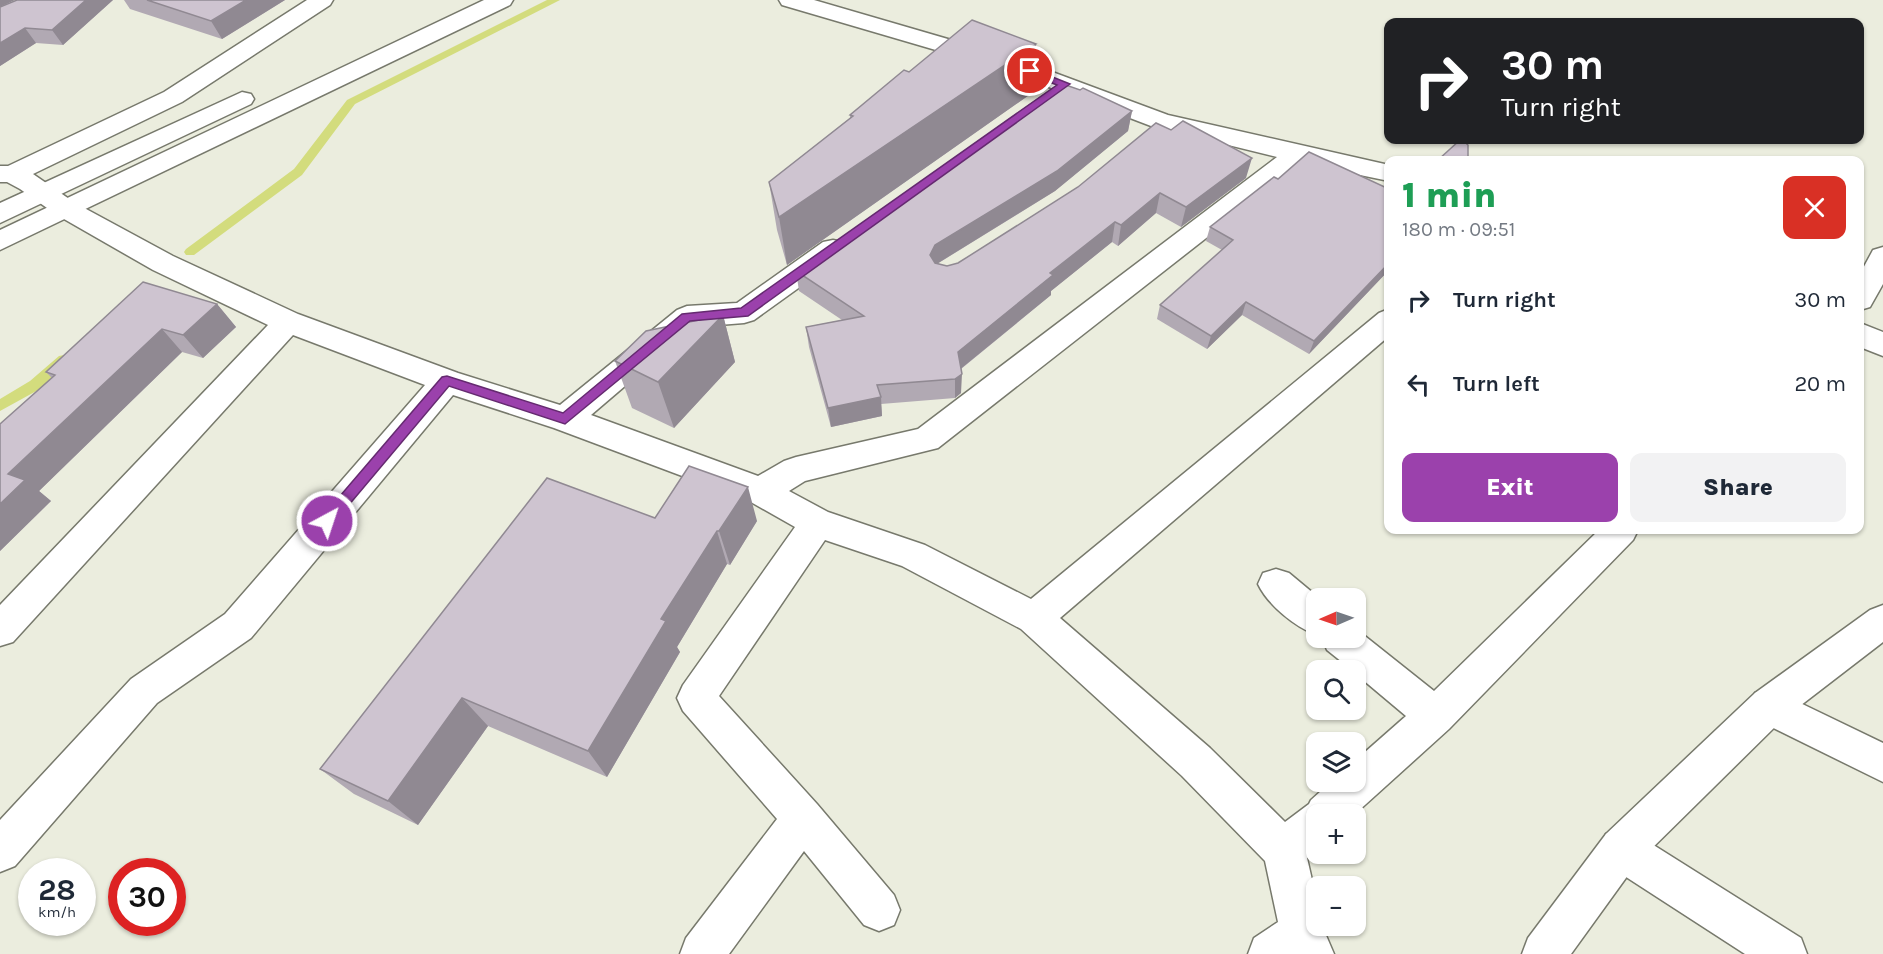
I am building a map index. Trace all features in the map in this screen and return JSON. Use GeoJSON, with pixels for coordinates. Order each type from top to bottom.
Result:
{"type":"FeatureCollection","features":[{"type":"Feature","properties":{"kind":"street"},"geometry":{"type":"LineString","coordinates":[[6,174],[173,97],[322,0]]}},
{"type":"Feature","properties":{"kind":"street"},"geometry":{"type":"LineString","coordinates":[[0,241],[54,201],[454,0]]}},
{"type":"Feature","properties":{"kind":"street"},"geometry":{"type":"LineString","coordinates":[[0,214],[54,201],[502,0]]}},
{"type":"Feature","properties":{"kind":"street"},"geometry":{"type":"LineString","coordinates":[[790,0],[1012,65],[1160,122],[1384,172]]}},
{"type":"Feature","properties":{"kind":"street"},"geometry":{"type":"LineString","coordinates":[[1035,105],[1065,84]]}},
{"type":"Feature","properties":{"kind":"street"},"geometry":{"type":"LineString","coordinates":[[1134,142],[1160,122]]}},
{"type":"Feature","properties":{"kind":"street"},"geometry":{"type":"LineString","coordinates":[[761,491],[796,470],[927,439],[1297,154]]}},
{"type":"Feature","properties":{"kind":"street"},"geometry":{"type":"LineString","coordinates":[[6,174],[29,183],[54,201],[163,263],[288,322],[447,381],[565,419],[761,491],[817,523],[913,555],[1034,618],[1196,762],[1284,850],[1295,946]]}},
{"type":"Feature","properties":{"kind":"street"},"geometry":{"type":"LineString","coordinates":[[565,419],[687,317],[744,313],[851,237]]}},
{"type":"Feature","properties":{"kind":"street"},"geometry":{"type":"LineString","coordinates":[[1864,293],[1883,257]]}},
{"type":"Feature","properties":{"kind":"street"},"geometry":{"type":"LineString","coordinates":[[0,630],[288,322]]}},
{"type":"Feature","properties":{"kind":"street"},"geometry":{"type":"LineString","coordinates":[[1034,618],[1384,324]]}},
{"type":"Feature","properties":{"kind":"street"},"geometry":{"type":"LineString","coordinates":[[1864,336],[1883,345]]}},
{"type":"Feature","properties":{"kind":"street"},"geometry":{"type":"LineString","coordinates":[[0,851],[144,691],[238,626],[447,381]]}},
{"type":"Feature","properties":{"kind":"street"},"geometry":{"type":"LineString","coordinates":[[817,523],[696,698],[803,818],[879,910]]}},
{"type":"Feature","properties":{"kind":"street"},"geometry":{"type":"LineString","coordinates":[[1336,804],[1435,716],[1617,534]]}},
{"type":"Feature","properties":{"kind":"street"},"geometry":{"type":"LineString","coordinates":[[1276,584],[1306,610]]}},
{"type":"Feature","properties":{"kind":"street"},"geometry":{"type":"LineString","coordinates":[[1544,954],[1621,849],[1768,706],[1883,621]]}},
{"type":"Feature","properties":{"kind":"street"},"geometry":{"type":"LineString","coordinates":[[1352,648],[1435,716]]}},
{"type":"Feature","properties":{"kind":"street"},"geometry":{"type":"LineString","coordinates":[[1768,706],[1883,763]]}},
{"type":"Feature","properties":{"kind":"street"},"geometry":{"type":"LineString","coordinates":[[702,954],[803,818]]}},
{"type":"Feature","properties":{"kind":"street"},"geometry":{"type":"LineString","coordinates":[[1284,850],[1306,831]]}},
{"type":"Feature","properties":{"kind":"street"},"geometry":{"type":"LineString","coordinates":[[1621,849],[1785,954]]}},
{"type":"Feature","properties":{"kind":"building"},"geometry":{"type":"Polygon","coordinates":[[[17,0],[86,0],[52,30],[25,28],[0,43],[0,7],[17,0]]]}},
{"type":"Feature","properties":{"kind":"building"},"geometry":{"type":"Polygon","coordinates":[[[147,0],[246,0],[211,21],[147,0]]]}},
{"type":"Feature","properties":{"kind":"building"},"geometry":{"type":"Polygon","coordinates":[[[972,20],[1036,44],[779,217],[769,182],[853,116],[850,115],[904,70],[909,72],[972,20]]]}},
{"type":"Feature","properties":{"kind":"building"},"geometry":{"type":"Polygon","coordinates":[[[1060,83],[1080,90],[1083,88],[1132,111],[1057,171],[935,245],[930,255],[935,263],[947,266],[958,263],[1078,187],[1156,123],[1171,130],[1183,121],[1252,158],[1186,207],[1160,193],[1121,225],[1115,222],[1050,273],[1053,275],[958,352],[962,374],[955,379],[877,385],[881,397],[828,408],[806,327],[864,316],[796,271],[1060,83]]]}},
{"type":"Feature","properties":{"kind":"building"},"geometry":{"type":"Polygon","coordinates":[[[1456,144],[1468,145],[1468,156],[1442,156],[1456,144]]]}},
{"type":"Feature","properties":{"kind":"building"},"geometry":{"type":"Polygon","coordinates":[[[1309,152],[1384,187],[1384,268],[1314,341],[1246,302],[1211,336],[1160,305],[1233,240],[1210,227],[1274,177],[1278,179],[1309,152]]]}},
{"type":"Feature","properties":{"kind":"building"},"geometry":{"type":"Polygon","coordinates":[[[143,282],[217,304],[183,335],[162,329],[8,474],[25,480],[0,504],[0,424],[55,375],[46,372],[143,282]]]}},
{"type":"Feature","properties":{"kind":"building"},"geometry":{"type":"Polygon","coordinates":[[[723,315],[658,382],[615,361],[646,331],[723,315]]]}},
{"type":"Feature","properties":{"kind":"building"},"geometry":{"type":"Polygon","coordinates":[[[689,466],[748,487],[661,619],[666,621],[588,751],[462,698],[388,801],[320,769],[547,478],[655,518],[689,466]]]}},
{"type":"Feature","properties":{"kind":"waterway"},"geometry":{"type":"LineString","coordinates":[[190,252],[298,172],[351,102],[555,0]]}},
{"type":"Feature","properties":{"kind":"waterway"},"geometry":{"type":"LineString","coordinates":[[0,406],[35,385],[64,360]]}},
{"type":"Feature","properties":{"kind":"route"},"geometry":{"type":"LineString","coordinates":[[327,521],[447,381],[565,419],[687,317],[744,313],[1065,84],[1030,71]]}}]}
